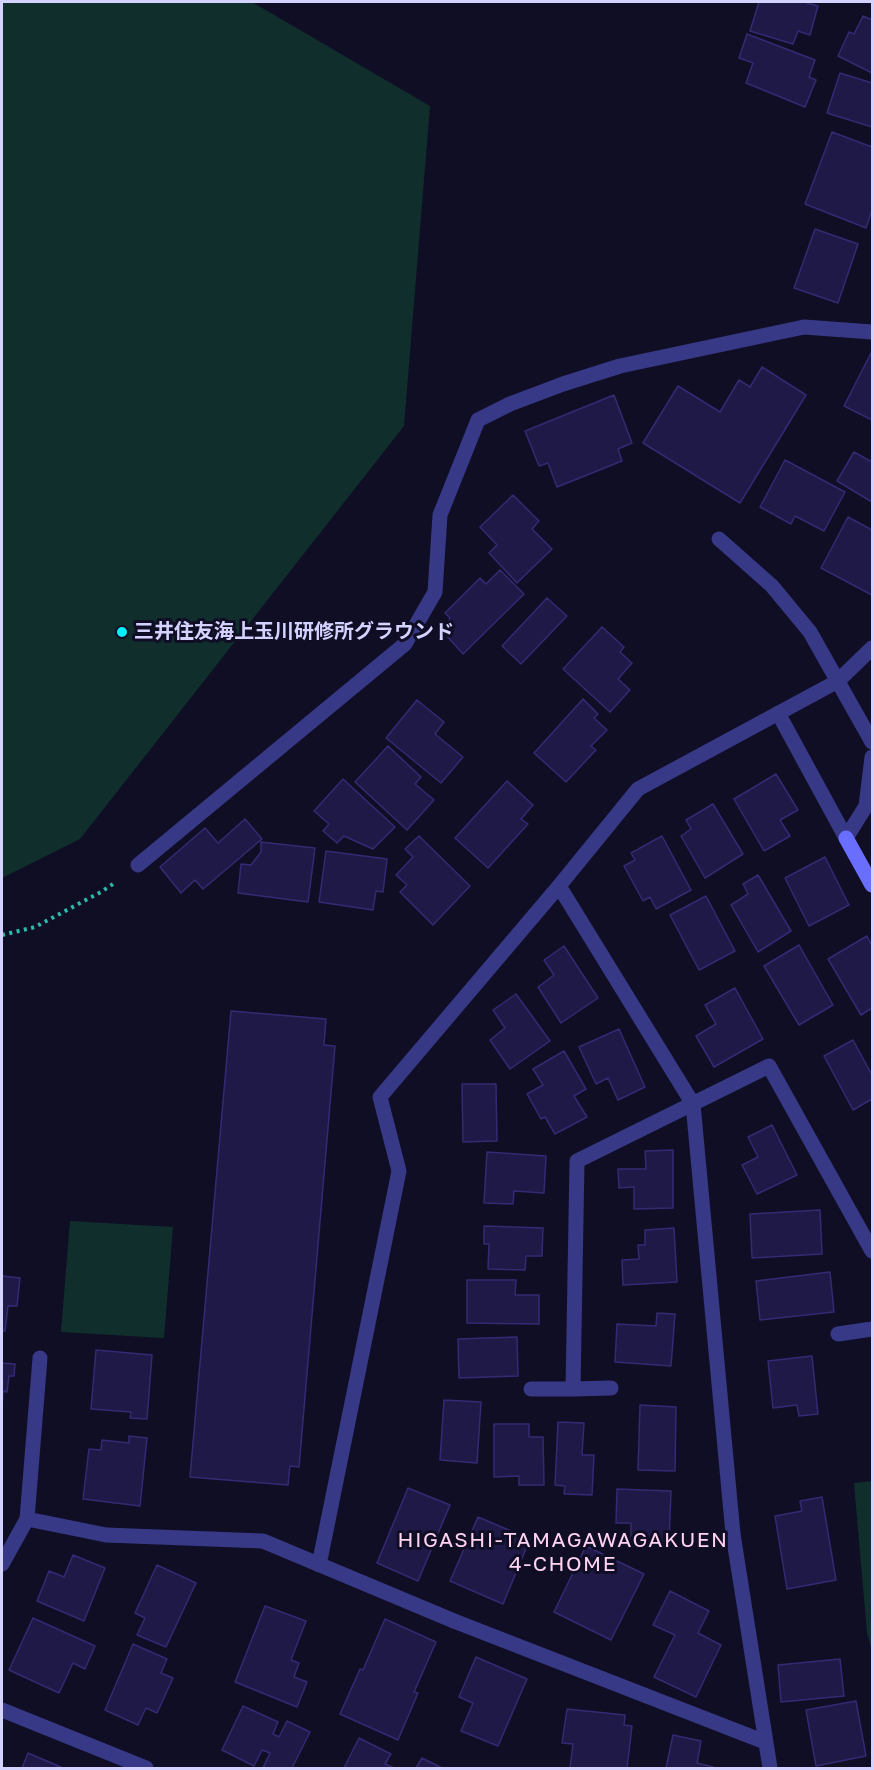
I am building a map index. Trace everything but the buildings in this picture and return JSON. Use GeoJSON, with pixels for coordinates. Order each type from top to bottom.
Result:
{"type":"FeatureCollection","features":[{"type":"Feature","properties":{"kind":"street"},"geometry":{"type":"LineString","coordinates":[[138,865],[405,644],[435,592],[440,515],[478,420],[510,404],[620,366],[804,327],[873,332]]}},
{"type":"Feature","properties":{"kind":"street"},"geometry":{"type":"LineString","coordinates":[[719,539],[772,586],[810,632],[873,742]]}},
{"type":"Feature","properties":{"kind":"street"},"geometry":{"type":"LineString","coordinates":[[319,1565],[399,1171],[380,1097],[638,789],[838,681],[873,648]]}},
{"type":"Feature","properties":{"kind":"street"},"geometry":{"type":"LineString","coordinates":[[778,713],[873,885]]}},
{"type":"Feature","properties":{"kind":"street"},"geometry":{"type":"LineString","coordinates":[[846,838],[866,806],[873,757]]}},
{"type":"Feature","properties":{"kind":"street"},"geometry":{"type":"LineString","coordinates":[[559,886],[693,1104],[733,1534],[770,1768]]}},
{"type":"Feature","properties":{"kind":"street"},"geometry":{"type":"LineString","coordinates":[[573,1389],[577,1161],[769,1066],[873,1251]]}},
{"type":"Feature","properties":{"kind":"street"},"geometry":{"type":"LineString","coordinates":[[838,1334],[873,1329]]}},
{"type":"Feature","properties":{"kind":"street"},"geometry":{"type":"LineString","coordinates":[[2,1564],[27,1519],[40,1358]]}},
{"type":"Feature","properties":{"kind":"street"},"geometry":{"type":"LineString","coordinates":[[531,1389],[611,1388]]}},
{"type":"Feature","properties":{"kind":"street"},"geometry":{"type":"LineString","coordinates":[[27,1519],[106,1535],[263,1541],[454,1621],[765,1742]]}},
{"type":"Feature","properties":{"kind":"street"},"geometry":{"type":"LineString","coordinates":[[2,1710],[146,1768]]}},
{"type":"Feature","properties":{"kind":"path"},"geometry":{"type":"LineString","coordinates":[[2,935],[35,927],[101,892],[138,865]]}},
{"type":"Feature","properties":{"kind":"green space","name":"三井住友海上玉川研修所グラウンド"},"geometry":{"type":"Polygon","coordinates":[[[2,2],[252,2],[430,106],[404,426],[80,839],[2,878],[2,2]]]}},
{"type":"Feature","properties":{"kind":"green space"},"geometry":{"type":"Polygon","coordinates":[[[70,1221],[173,1227],[164,1338],[61,1332],[70,1221]]]}},
{"type":"Feature","properties":{"kind":"green space"},"geometry":{"type":"Polygon","coordinates":[[[872,1481],[872,1651],[867,1633],[854,1483],[872,1481]]]}},
{"type":"Feature","properties":{"kind":"place","name":"三井住友海上玉川研修所グラウンド"},"geometry":{"type":"Point","coordinates":[122,632]}},
{"type":"Feature","properties":{"kind":"district","name":"HIGASHI-TAMAGAWAGAKUEN 4-CHOME"},"geometry":{"type":"Point","coordinates":[563,1552]}}]}
